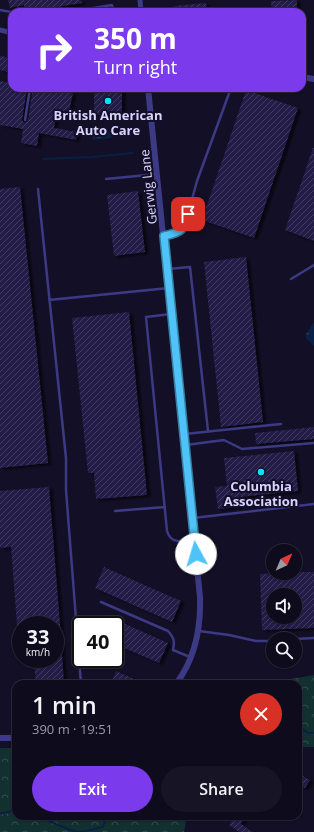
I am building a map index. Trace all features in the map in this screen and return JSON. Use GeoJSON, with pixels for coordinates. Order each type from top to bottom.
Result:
{"type":"FeatureCollection","features":[{"type":"Feature","properties":{"kind":"street","name":"Gerwig Lane"},"geometry":{"type":"LineString","coordinates":[[148,92],[193,518],[201,610],[199,631],[191,657],[186,669],[179,680]]}},
{"type":"Feature","properties":{"kind":"street"},"geometry":{"type":"LineString","coordinates":[[0,738],[12,738]]}},
{"type":"Feature","properties":{"kind":"lane"},"geometry":{"type":"LineString","coordinates":[[94,8],[112,5],[113,8]]}},
{"type":"Feature","properties":{"kind":"lane"},"geometry":{"type":"LineString","coordinates":[[25,120],[29,92]]}},
{"type":"Feature","properties":{"kind":"lane"},"geometry":{"type":"LineString","coordinates":[[164,236],[178,233],[185,225],[197,181],[230,92]]}},
{"type":"Feature","properties":{"kind":"lane"},"geometry":{"type":"LineString","coordinates":[[106,179],[158,174]]}},
{"type":"Feature","properties":{"kind":"lane"},"geometry":{"type":"LineString","coordinates":[[38,189],[66,458],[66,490],[81,680]]}},
{"type":"Feature","properties":{"kind":"lane"},"geometry":{"type":"LineString","coordinates":[[291,279],[314,265]]}},
{"type":"Feature","properties":{"kind":"lane"},"geometry":{"type":"LineString","coordinates":[[167,269],[190,267],[208,431]]}},
{"type":"Feature","properties":{"kind":"lane"},"geometry":{"type":"LineString","coordinates":[[49,300],[169,288]]}},
{"type":"Feature","properties":{"kind":"lane"},"geometry":{"type":"LineString","coordinates":[[172,314],[146,317],[167,531],[170,538],[177,542],[195,539]]}},
{"type":"Feature","properties":{"kind":"lane"},"geometry":{"type":"LineString","coordinates":[[184,434],[281,424]]}},
{"type":"Feature","properties":{"kind":"lane"},"geometry":{"type":"LineString","coordinates":[[185,445],[224,440],[242,449],[314,443]]}},
{"type":"Feature","properties":{"kind":"lane"},"geometry":{"type":"LineString","coordinates":[[193,518],[314,504]]}},
{"type":"Feature","properties":{"kind":"lane"},"geometry":{"type":"LineString","coordinates":[[115,511],[165,507]]}},
{"type":"Feature","properties":{"kind":"lane"},"geometry":{"type":"LineString","coordinates":[[101,602],[168,631],[174,638],[175,642],[173,650],[191,657]]}},
{"type":"Feature","properties":{"kind":"lane"},"geometry":{"type":"LineString","coordinates":[[199,631],[229,635],[256,641],[266,641]]}},
{"type":"Feature","properties":{"kind":"lane"},"geometry":{"type":"LineString","coordinates":[[302,639],[314,638]]}},
{"type":"Feature","properties":{"kind":"green space"},"geometry":{"type":"Polygon","coordinates":[[[314,675],[314,747],[302,747],[302,680],[286,680],[314,675]]]}},
{"type":"Feature","properties":{"kind":"green space"},"geometry":{"type":"Polygon","coordinates":[[[0,748],[12,748],[12,820],[187,820],[184,832],[0,832],[0,748]]]}},
{"type":"Feature","properties":{"kind":"water"},"geometry":{"type":"Polygon","coordinates":[[[95,130],[115,132],[110,138],[93,140],[89,133],[95,130]]]}},
{"type":"Feature","properties":{"kind":"water"},"geometry":{"type":"Polygon","coordinates":[[[314,322],[314,346],[306,338],[306,334],[314,322]]]}},
{"type":"Feature","properties":{"kind":"building"},"geometry":{"type":"Polygon","coordinates":[[[8,0],[81,0],[82,3],[51,8],[24,8],[24,5],[10,8],[8,0]]]}},
{"type":"Feature","properties":{"kind":"building"},"geometry":{"type":"Polygon","coordinates":[[[297,0],[297,8],[272,8],[271,1],[297,0]]]}},
{"type":"Feature","properties":{"kind":"building"},"geometry":{"type":"Polygon","coordinates":[[[206,3],[207,8],[174,8],[174,6],[206,3]]]}},
{"type":"Feature","properties":{"kind":"building"},"geometry":{"type":"Polygon","coordinates":[[[0,56],[8,57],[8,72],[0,70],[0,56]]]}},
{"type":"Feature","properties":{"kind":"building"},"geometry":{"type":"Polygon","coordinates":[[[0,81],[8,82],[8,92],[26,92],[22,120],[24,123],[28,120],[32,92],[73,93],[69,112],[57,110],[54,128],[77,132],[76,140],[39,133],[37,146],[21,143],[23,129],[0,125],[0,81]]]}},
{"type":"Feature","properties":{"kind":"building","name":"British American Auto Care"},"geometry":{"type":"Polygon","coordinates":[[[94,92],[122,92],[122,115],[94,115],[94,92]]]}},
{"type":"Feature","properties":{"kind":"building"},"geometry":{"type":"Polygon","coordinates":[[[245,92],[252,92],[298,108],[254,238],[202,220],[245,92]]]}},
{"type":"Feature","properties":{"kind":"building"},"geometry":{"type":"Polygon","coordinates":[[[314,148],[314,241],[285,230],[314,148]]]}},
{"type":"Feature","properties":{"kind":"building"},"geometry":{"type":"Polygon","coordinates":[[[20,187],[48,463],[0,468],[0,189],[20,187]]]}},
{"type":"Feature","properties":{"kind":"building"},"geometry":{"type":"Polygon","coordinates":[[[138,191],[145,252],[114,256],[107,195],[138,191]]]}},
{"type":"Feature","properties":{"kind":"building"},"geometry":{"type":"Polygon","coordinates":[[[246,257],[263,422],[221,427],[204,262],[246,257]]]}},
{"type":"Feature","properties":{"kind":"building"},"geometry":{"type":"Polygon","coordinates":[[[129,312],[147,495],[96,499],[94,473],[88,473],[72,318],[129,312]]]}},
{"type":"Feature","properties":{"kind":"building"},"geometry":{"type":"Polygon","coordinates":[[[314,427],[314,439],[256,444],[255,433],[314,427]]]}},
{"type":"Feature","properties":{"kind":"building","name":"Columbia Association"},"geometry":{"type":"Polygon","coordinates":[[[294,451],[298,491],[239,497],[240,507],[218,509],[215,487],[227,486],[224,458],[294,451]]]}},
{"type":"Feature","properties":{"kind":"building"},"geometry":{"type":"Polygon","coordinates":[[[49,487],[59,616],[16,616],[11,547],[0,548],[0,491],[49,487]]]}},
{"type":"Feature","properties":{"kind":"building"},"geometry":{"type":"Polygon","coordinates":[[[104,567],[181,601],[172,622],[95,588],[104,567]]]}},
{"type":"Feature","properties":{"kind":"building"},"geometry":{"type":"Polygon","coordinates":[[[302,572],[314,572],[314,628],[262,630],[260,574],[266,574],[266,580],[302,580],[302,572]]]}},
{"type":"Feature","properties":{"kind":"building"},"geometry":{"type":"Polygon","coordinates":[[[124,623],[168,643],[159,663],[124,648],[124,623]]]}},
{"type":"Feature","properties":{"kind":"building"},"geometry":{"type":"Polygon","coordinates":[[[35,668],[63,668],[64,680],[36,680],[35,668]]]}},
{"type":"Feature","properties":{"kind":"building"},"geometry":{"type":"Polygon","coordinates":[[[116,671],[136,680],[113,680],[116,671]]]}},
{"type":"Feature","properties":{"kind":"building"},"geometry":{"type":"Polygon","coordinates":[[[302,776],[310,780],[305,788],[302,787],[302,776]]]}},
{"type":"Feature","properties":{"kind":"building"},"geometry":{"type":"Polygon","coordinates":[[[232,820],[243,820],[241,824],[253,832],[239,832],[229,825],[232,820]]]}},
{"type":"Feature","properties":{"kind":"waterway"},"geometry":{"type":"LineString","coordinates":[[43,159],[92,157],[133,153]]}},
{"type":"Feature","properties":{"kind":"waterway"},"geometry":{"type":"LineString","coordinates":[[302,729],[308,733],[314,733]]}},
{"type":"Feature","properties":{"kind":"waterway"},"geometry":{"type":"LineString","coordinates":[[0,813],[12,811]]}},
{"type":"Feature","properties":{"kind":"waterway"},"geometry":{"type":"LineString","coordinates":[[47,820],[78,832],[103,827],[105,820]]}},
{"type":"Feature","properties":{"kind":"place","name":"British American Auto Care"},"geometry":{"type":"Point","coordinates":[108,101]}},
{"type":"Feature","properties":{"kind":"place","name":"Columbia Association"},"geometry":{"type":"Point","coordinates":[261,472]}},
{"type":"Feature","properties":{"kind":"route"},"geometry":{"type":"LineString","coordinates":[[188,214],[182,230],[178,233],[164,236],[196,554]]}}]}
